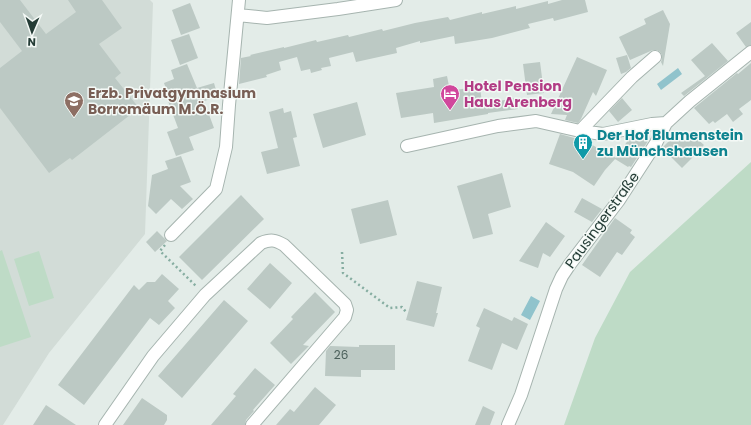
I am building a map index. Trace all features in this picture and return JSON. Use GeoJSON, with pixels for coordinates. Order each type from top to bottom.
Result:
{"type":"FeatureCollection","features":[{"type":"Feature","properties":{"kind":"street"},"geometry":{"type":"LineString","coordinates":[[171,235],[216,189],[226,147],[239,0]]}},
{"type":"Feature","properties":{"kind":"street"},"geometry":{"type":"LineString","coordinates":[[238,14],[267,18],[396,0]]}},
{"type":"Feature","properties":{"kind":"street","name":"Pausingerstraße"},"geometry":{"type":"LineString","coordinates":[[508,425],[521,395],[562,276],[619,200],[656,143],[666,123],[690,101],[751,52]]}},
{"type":"Feature","properties":{"kind":"street"},"geometry":{"type":"LineString","coordinates":[[580,130],[632,77],[655,57]]}},
{"type":"Feature","properties":{"kind":"street"},"geometry":{"type":"LineString","coordinates":[[407,146],[498,126],[536,121],[603,134],[652,124],[666,123]]}},
{"type":"Feature","properties":{"kind":"street"},"geometry":{"type":"LineString","coordinates":[[105,425],[153,356],[205,295],[261,242],[276,241],[284,245],[344,304],[347,310],[345,317],[252,425]]}},
{"type":"Feature","properties":{"kind":"path"},"geometry":{"type":"LineString","coordinates":[[160,251],[205,295]]}},
{"type":"Feature","properties":{"kind":"path"},"geometry":{"type":"LineString","coordinates":[[342,252],[343,273],[390,308],[402,307],[406,312]]}},
{"type":"Feature","properties":{"kind":"shaded area","name":"Erzb. Privatgymnasium Borromäum M.Ö.R."},"geometry":{"type":"Polygon","coordinates":[[[0,0],[150,0],[153,3],[145,234],[49,353],[3,425],[0,425],[0,0]]]}},
{"type":"Feature","properties":{"kind":"green space"},"geometry":{"type":"Polygon","coordinates":[[[751,162],[751,425],[564,425],[595,338],[630,272],[751,162]]]}},
{"type":"Feature","properties":{"kind":"green space"},"geometry":{"type":"Polygon","coordinates":[[[2,250],[31,337],[0,347],[0,251],[2,250]]]}},
{"type":"Feature","properties":{"kind":"green space"},"geometry":{"type":"Polygon","coordinates":[[[39,251],[54,298],[29,306],[14,259],[39,251]]]}},
{"type":"Feature","properties":{"kind":"water"},"geometry":{"type":"Polygon","coordinates":[[[678,68],[682,74],[661,90],[657,84],[678,68]]]}},
{"type":"Feature","properties":{"kind":"water"},"geometry":{"type":"Polygon","coordinates":[[[531,296],[540,301],[530,320],[521,315],[531,296]]]}},
{"type":"Feature","properties":{"kind":"building"},"geometry":{"type":"Polygon","coordinates":[[[0,0],[20,0],[46,34],[76,12],[68,0],[102,0],[122,28],[99,44],[121,73],[115,78],[139,108],[72,160],[70,158],[49,173],[0,108],[0,68],[22,51],[0,22],[0,0]]]}},
{"type":"Feature","properties":{"kind":"building"},"geometry":{"type":"Polygon","coordinates":[[[562,0],[585,0],[588,12],[554,21],[553,18],[528,24],[530,28],[492,38],[455,44],[454,36],[420,43],[420,41],[396,48],[397,53],[356,62],[353,52],[329,58],[331,66],[321,68],[322,70],[311,73],[310,69],[301,71],[297,57],[279,62],[281,70],[266,75],[267,77],[239,84],[241,58],[251,56],[250,55],[316,40],[317,42],[348,35],[349,37],[382,29],[383,31],[448,17],[450,20],[482,12],[482,14],[516,6],[516,9],[548,1],[548,4],[562,0]]]}},
{"type":"Feature","properties":{"kind":"building"},"geometry":{"type":"Polygon","coordinates":[[[190,3],[200,28],[181,35],[172,10],[190,3]]]}},
{"type":"Feature","properties":{"kind":"building"},"geometry":{"type":"Polygon","coordinates":[[[663,10],[670,24],[663,66],[661,62],[662,55],[657,50],[653,50],[630,60],[619,37],[646,24],[644,19],[663,10]]]}},
{"type":"Feature","properties":{"kind":"building"},"geometry":{"type":"Polygon","coordinates":[[[751,22],[751,45],[746,47],[736,33],[751,22]]]}},
{"type":"Feature","properties":{"kind":"building"},"geometry":{"type":"Polygon","coordinates":[[[189,34],[198,58],[180,65],[171,40],[189,34]]]}},
{"type":"Feature","properties":{"kind":"building"},"geometry":{"type":"Polygon","coordinates":[[[712,43],[728,61],[684,96],[681,93],[705,76],[691,60],[712,43]]]}},
{"type":"Feature","properties":{"kind":"building"},"geometry":{"type":"Polygon","coordinates":[[[627,55],[631,68],[621,74],[616,58],[627,55]]]}},
{"type":"Feature","properties":{"kind":"building"},"geometry":{"type":"Polygon","coordinates":[[[577,57],[607,70],[596,96],[593,92],[578,123],[565,120],[567,115],[551,114],[577,57]]]}},
{"type":"Feature","properties":{"kind":"building"},"geometry":{"type":"Polygon","coordinates":[[[540,62],[544,93],[527,95],[523,64],[540,62]]]}},
{"type":"Feature","properties":{"kind":"building"},"geometry":{"type":"Polygon","coordinates":[[[751,63],[751,100],[739,109],[743,114],[733,122],[727,114],[715,123],[713,121],[709,124],[694,108],[751,63]]]}},
{"type":"Feature","properties":{"kind":"building"},"geometry":{"type":"Polygon","coordinates":[[[187,64],[197,88],[214,83],[218,97],[204,101],[214,128],[189,137],[194,150],[176,156],[167,132],[178,128],[168,101],[170,100],[164,83],[174,79],[171,70],[187,64]]]}},
{"type":"Feature","properties":{"kind":"building"},"geometry":{"type":"Polygon","coordinates":[[[447,76],[450,91],[480,86],[482,104],[515,98],[518,109],[434,123],[433,113],[401,118],[396,93],[434,87],[433,79],[447,76]]]}},
{"type":"Feature","properties":{"kind":"building"},"geometry":{"type":"Polygon","coordinates":[[[622,98],[632,110],[618,122],[609,111],[622,98]]]}},
{"type":"Feature","properties":{"kind":"building"},"geometry":{"type":"Polygon","coordinates":[[[357,102],[366,135],[323,148],[313,114],[357,102]]]}},
{"type":"Feature","properties":{"kind":"building"},"geometry":{"type":"Polygon","coordinates":[[[283,108],[284,113],[291,111],[297,137],[293,138],[300,166],[267,174],[261,152],[278,148],[269,112],[283,108]]]}},
{"type":"Feature","properties":{"kind":"building"},"geometry":{"type":"Polygon","coordinates":[[[679,131],[689,141],[694,136],[704,145],[682,168],[662,148],[679,131]]]}},
{"type":"Feature","properties":{"kind":"building","name":"Der Hof Blumenstein zu Münchshausen"},"geometry":{"type":"Polygon","coordinates":[[[560,134],[585,141],[616,158],[605,170],[594,186],[573,172],[549,164],[560,134]]]}},
{"type":"Feature","properties":{"kind":"building"},"geometry":{"type":"Polygon","coordinates":[[[639,134],[648,141],[631,167],[628,167],[615,159],[631,136],[639,134]]]}},
{"type":"Feature","properties":{"kind":"building"},"geometry":{"type":"Polygon","coordinates":[[[181,156],[191,182],[180,186],[193,199],[182,209],[171,199],[156,214],[148,206],[152,175],[168,169],[165,161],[181,156]]]}},
{"type":"Feature","properties":{"kind":"building"},"geometry":{"type":"Polygon","coordinates":[[[502,173],[511,207],[488,214],[493,234],[473,239],[457,186],[502,173]]]}},
{"type":"Feature","properties":{"kind":"building"},"geometry":{"type":"Polygon","coordinates":[[[241,195],[264,219],[202,280],[179,257],[241,195]]]}},
{"type":"Feature","properties":{"kind":"building"},"geometry":{"type":"Polygon","coordinates":[[[582,198],[602,209],[592,222],[574,212],[582,198]]]}},
{"type":"Feature","properties":{"kind":"building"},"geometry":{"type":"Polygon","coordinates":[[[388,200],[397,235],[360,244],[351,209],[388,200]]]}},
{"type":"Feature","properties":{"kind":"building"},"geometry":{"type":"Polygon","coordinates":[[[615,218],[632,230],[630,233],[635,237],[622,255],[617,252],[600,277],[582,265],[615,218]]]}},
{"type":"Feature","properties":{"kind":"building"},"geometry":{"type":"Polygon","coordinates":[[[546,222],[565,236],[550,257],[543,253],[538,268],[519,261],[546,222]]]}},
{"type":"Feature","properties":{"kind":"building"},"geometry":{"type":"Polygon","coordinates":[[[157,231],[167,241],[155,252],[146,242],[157,231]]]}},
{"type":"Feature","properties":{"kind":"building"},"geometry":{"type":"Polygon","coordinates":[[[270,263],[292,283],[270,309],[247,289],[270,263]]]}},
{"type":"Feature","properties":{"kind":"building"},"geometry":{"type":"Polygon","coordinates":[[[162,274],[179,289],[168,301],[175,308],[159,325],[150,318],[84,405],[58,385],[134,285],[139,290],[147,282],[155,282],[162,274]]]}},
{"type":"Feature","properties":{"kind":"building"},"geometry":{"type":"Polygon","coordinates":[[[417,281],[442,287],[434,327],[406,320],[417,281]]]}},
{"type":"Feature","properties":{"kind":"building"},"geometry":{"type":"Polygon","coordinates":[[[315,292],[335,312],[303,345],[309,346],[291,364],[270,343],[293,319],[291,317],[315,292]]]}},
{"type":"Feature","properties":{"kind":"building"},"geometry":{"type":"Polygon","coordinates":[[[224,300],[248,321],[182,398],[158,376],[224,300]]]}},
{"type":"Feature","properties":{"kind":"building"},"geometry":{"type":"Polygon","coordinates":[[[484,308],[512,321],[514,317],[528,324],[517,350],[502,343],[492,370],[468,361],[480,328],[476,326],[484,308]]]}},
{"type":"Feature","properties":{"kind":"building"},"geometry":{"type":"Polygon","coordinates":[[[359,345],[395,345],[395,370],[361,370],[361,377],[325,376],[326,351],[330,346],[359,347],[359,345]]]}},
{"type":"Feature","properties":{"kind":"building"},"geometry":{"type":"Polygon","coordinates":[[[255,368],[275,385],[253,410],[254,411],[246,420],[245,425],[211,425],[236,396],[233,394],[255,368]]]}},
{"type":"Feature","properties":{"kind":"building"},"geometry":{"type":"Polygon","coordinates":[[[315,387],[336,405],[319,425],[276,425],[290,409],[294,412],[315,387]]]}},
{"type":"Feature","properties":{"kind":"building"},"geometry":{"type":"Polygon","coordinates":[[[142,398],[167,415],[167,420],[164,425],[123,425],[142,398]]]}},
{"type":"Feature","properties":{"kind":"building"},"geometry":{"type":"Polygon","coordinates":[[[46,405],[76,425],[33,425],[46,405]]]}},
{"type":"Feature","properties":{"kind":"building"},"geometry":{"type":"Polygon","coordinates":[[[483,406],[495,412],[490,425],[475,425],[483,406]]]}},
{"type":"Feature","properties":{"kind":"place","name":"Hotel Pension Haus Arenberg"},"geometry":{"type":"Point","coordinates":[450,111]}},
{"type":"Feature","properties":{"kind":"place","name":"Erzb. Privatgymnasium Borromäum M.Ö.R."},"geometry":{"type":"Point","coordinates":[74,118]}},
{"type":"Feature","properties":{"kind":"place","name":"Der Hof Blumenstein zu Münchshausen"},"geometry":{"type":"Point","coordinates":[583,160]}}]}
